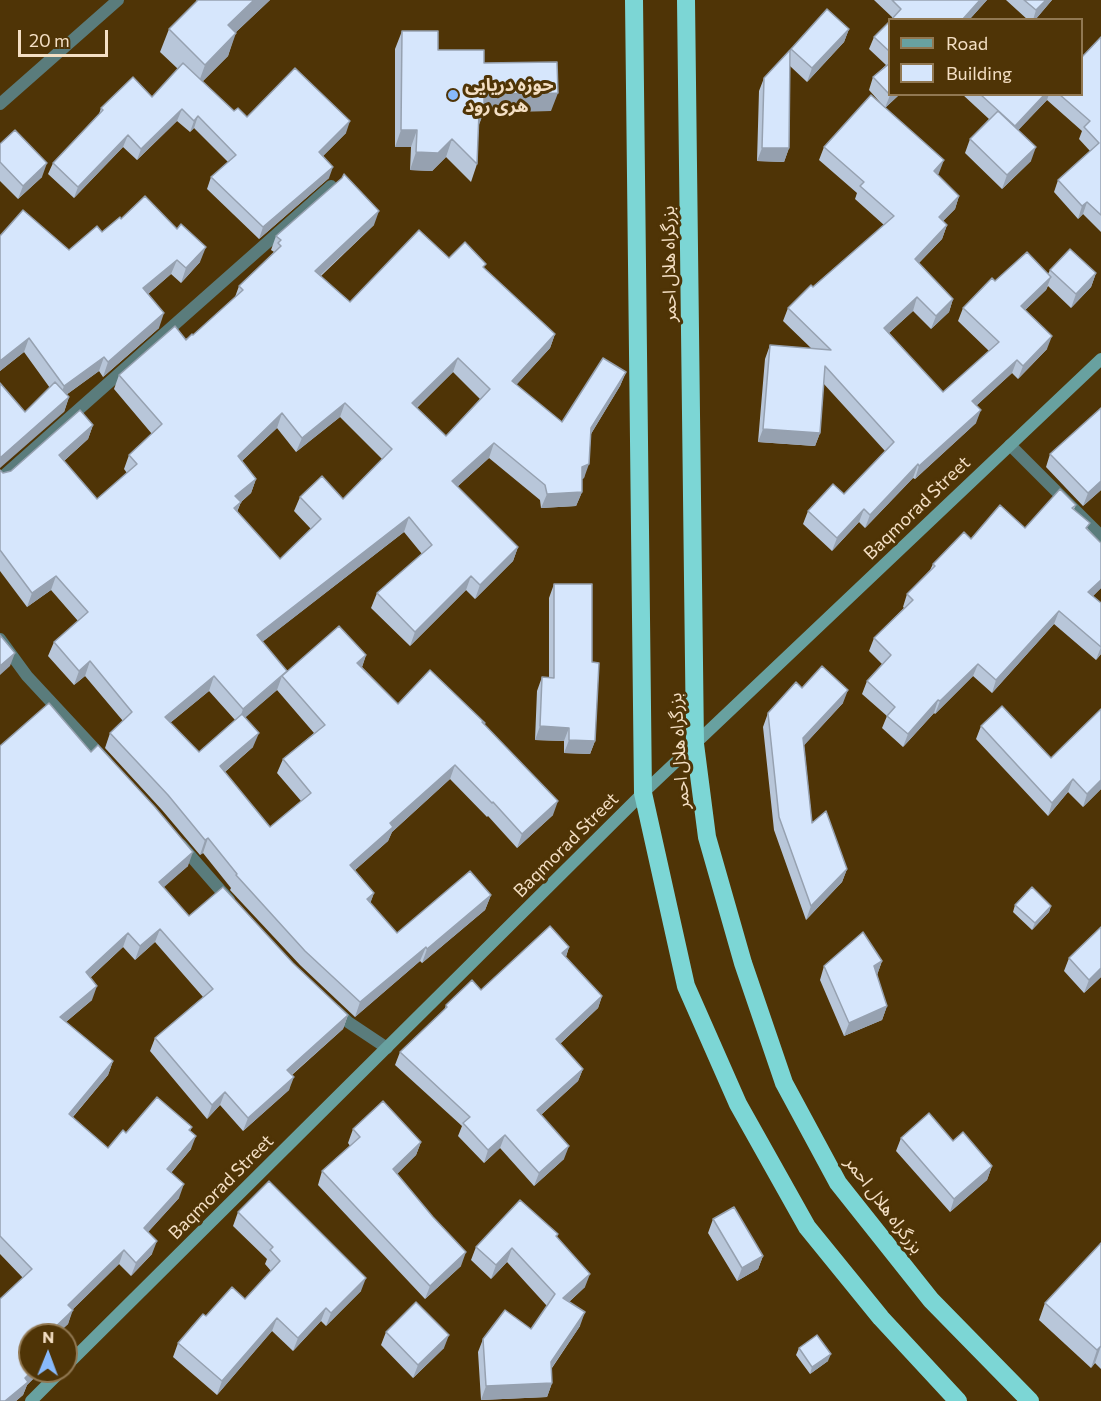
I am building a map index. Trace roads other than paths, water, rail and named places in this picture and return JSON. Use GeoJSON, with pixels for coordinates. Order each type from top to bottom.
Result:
{"type":"FeatureCollection","features":[{"type":"Feature","properties":{"kind":"highway","name":"بزرگراه هلال احمر"},"geometry":{"type":"LineString","coordinates":[[634,0],[643,793],[686,986],[738,1104],[807,1227],[881,1318],[958,1401]]}},
{"type":"Feature","properties":{"kind":"highway","name":"بزرگراه هلال احمر"},"geometry":{"type":"LineString","coordinates":[[686,0],[695,744],[707,837],[743,963],[784,1083],[838,1183],[931,1300],[1030,1401]]}},
{"type":"Feature","properties":{"kind":"street"},"geometry":{"type":"LineString","coordinates":[[0,104],[118,0]]}},
{"type":"Feature","properties":{"kind":"street"},"geometry":{"type":"LineString","coordinates":[[0,479],[331,186]]}},
{"type":"Feature","properties":{"kind":"street","name":"Baqmorad Street"},"geometry":{"type":"LineString","coordinates":[[78,1354],[643,793],[1101,359]]}},
{"type":"Feature","properties":{"kind":"street"},"geometry":{"type":"LineString","coordinates":[[1010,445],[1101,536]]}},
{"type":"Feature","properties":{"kind":"street"},"geometry":{"type":"LineString","coordinates":[[0,639],[27,676],[116,772]]}},
{"type":"Feature","properties":{"kind":"street"},"geometry":{"type":"LineString","coordinates":[[171,833],[240,911]]}},
{"type":"Feature","properties":{"kind":"street"},"geometry":{"type":"LineString","coordinates":[[325,1000],[348,1022],[387,1048]]}},
{"type":"Feature","properties":{"kind":"street"},"geometry":{"type":"LineString","coordinates":[[31,1401],[50,1383]]}},
{"type":"Feature","properties":{"kind":"place","name":"حوزه دریایی هری رود"},"geometry":{"type":"Point","coordinates":[453,95]}}]}
